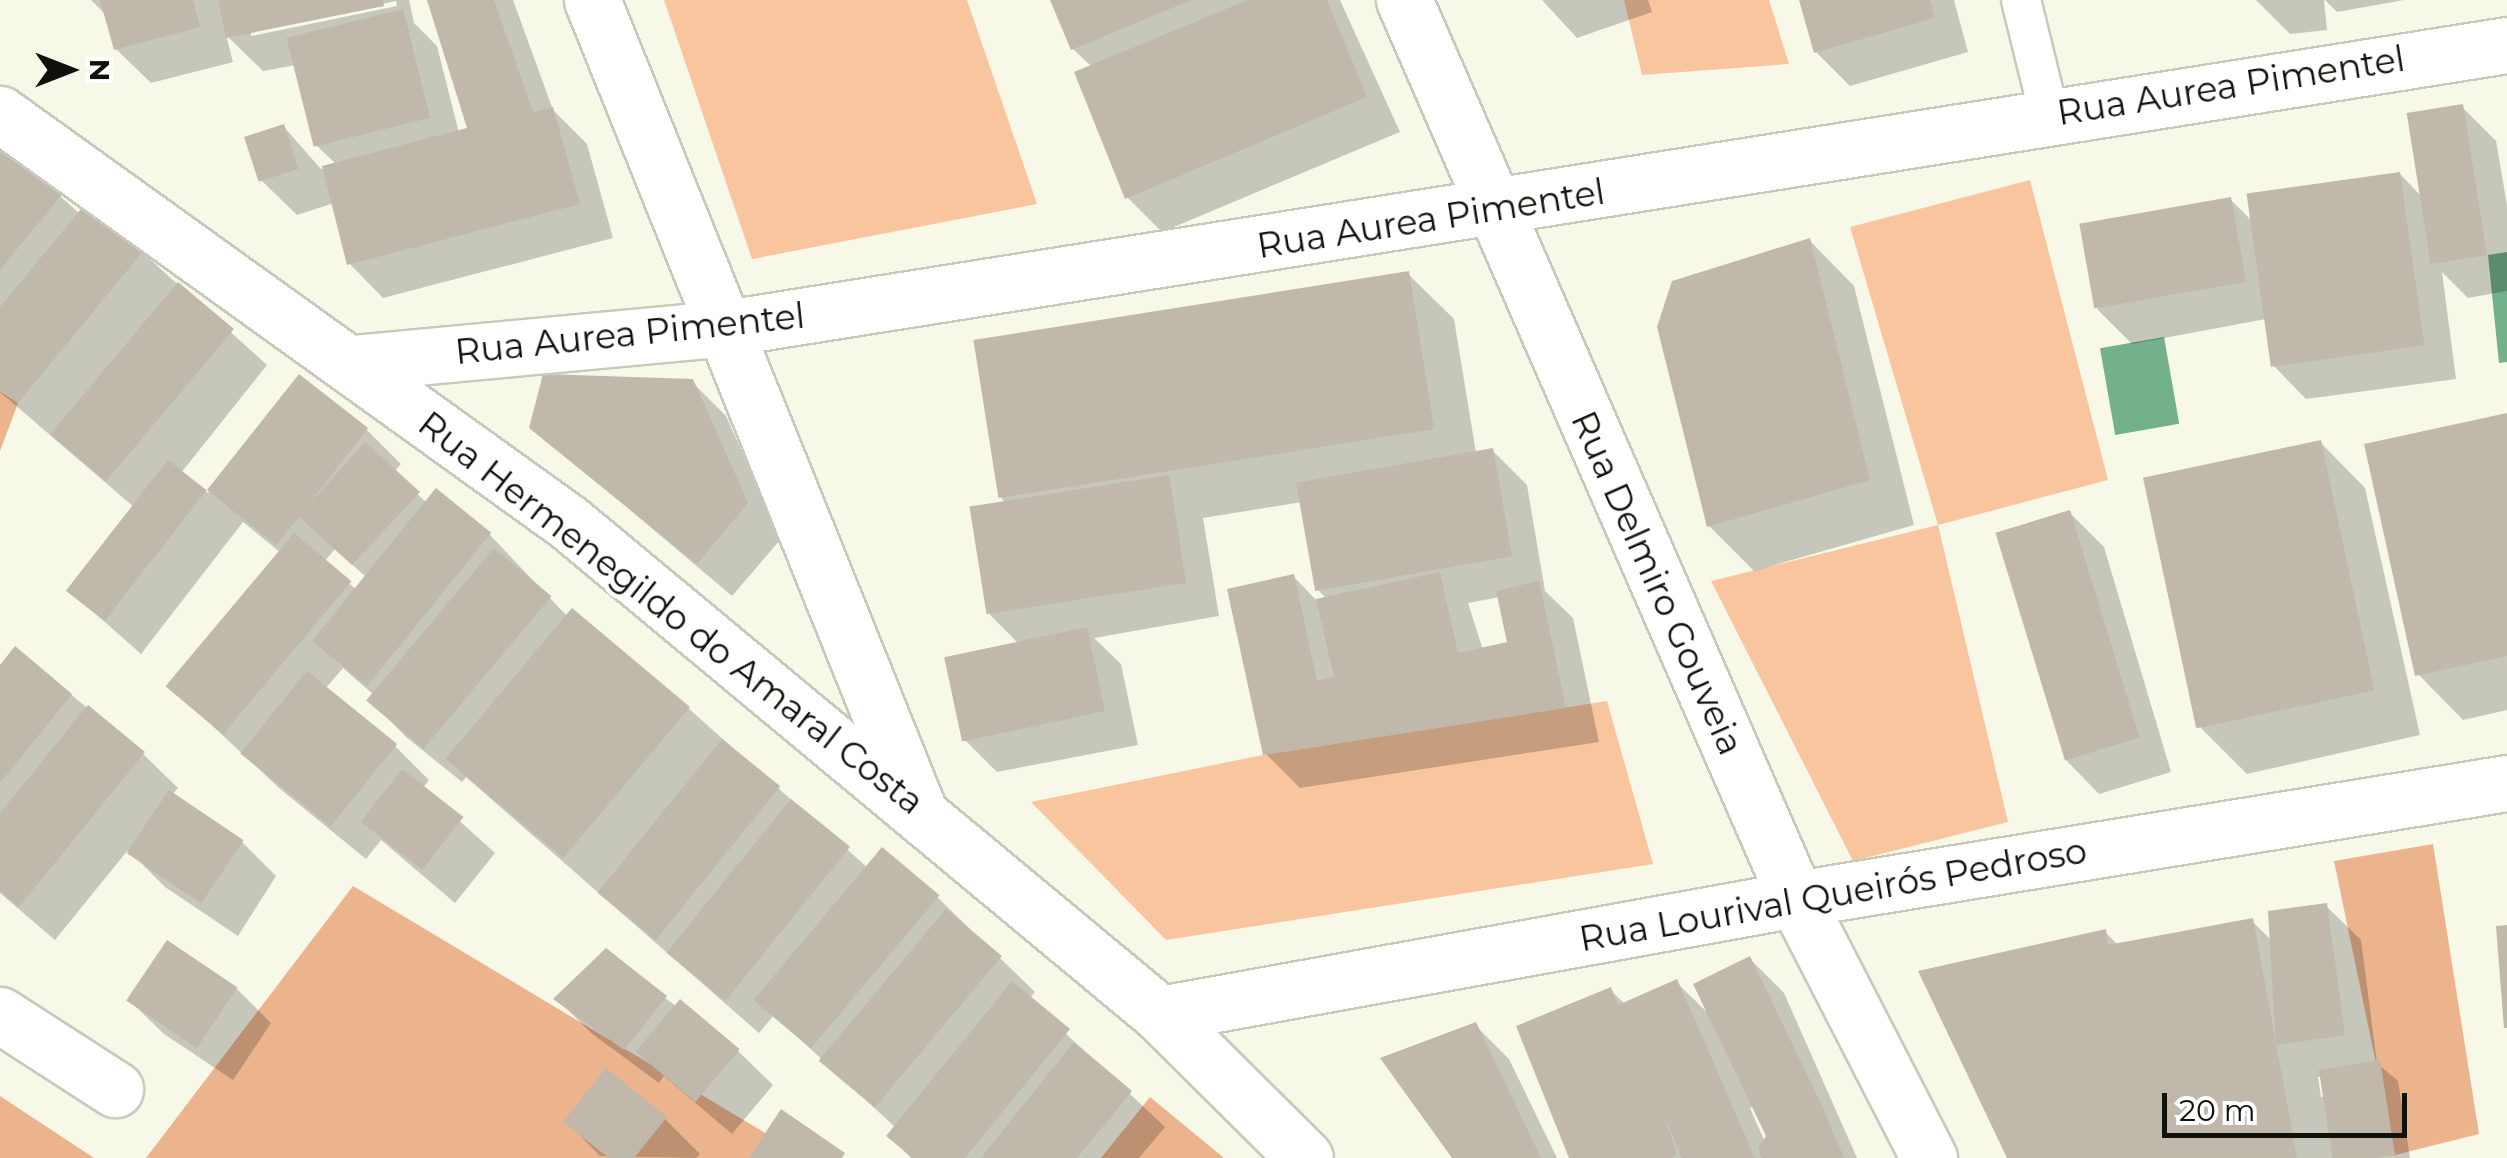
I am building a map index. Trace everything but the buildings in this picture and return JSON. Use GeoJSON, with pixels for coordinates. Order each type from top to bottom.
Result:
{"type":"FeatureCollection","features":[{"type":"Feature","properties":{"kind":"street"},"geometry":{"type":"LineString","coordinates":[[592,0],[918,809]]}},
{"type":"Feature","properties":{"kind":"street","name":"Rua Delmiro Gouveia"},"geometry":{"type":"LineString","coordinates":[[1404,0],[1796,899],[1929,1158]]}},
{"type":"Feature","properties":{"kind":"street","name":"Rua Aurea Pimentel"},"geometry":{"type":"LineString","coordinates":[[352,363],[726,328],[1493,211],[2049,114],[2507,45]]}},
{"type":"Feature","properties":{"kind":"street","name":"Rua Hermenegildo do Amaral Costa"},"geometry":{"type":"LineString","coordinates":[[0,114],[352,363],[568,522],[1160,1014],[1304,1158]]}},
{"type":"Feature","properties":{"kind":"street","name":"Rua Lourival Queirós Pedroso"},"geometry":{"type":"LineString","coordinates":[[1160,1014],[1796,899],[2507,782]]}},
{"type":"Feature","properties":{"kind":"street"},"geometry":{"type":"LineString","coordinates":[[0,1015],[115,1089]]}},
{"type":"Feature","properties":{"kind":"lane"},"geometry":{"type":"LineString","coordinates":[[2021,0],[2049,114]]}},
{"type":"Feature","properties":{"kind":"shaded area"},"geometry":{"type":"Polygon","coordinates":[[[664,0],[967,0],[1037,204],[752,259],[664,0]]]}},
{"type":"Feature","properties":{"kind":"shaded area"},"geometry":{"type":"Polygon","coordinates":[[[1624,0],[1769,0],[1789,64],[1642,75],[1624,0]]]}},
{"type":"Feature","properties":{"kind":"shaded area"},"geometry":{"type":"Polygon","coordinates":[[[2030,180],[2108,480],[1938,525],[1850,227],[2030,180]]]}},
{"type":"Feature","properties":{"kind":"shaded area"},"geometry":{"type":"Polygon","coordinates":[[[2507,252],[2507,362],[2499,363],[2488,255],[2507,252]]]}},
{"type":"Feature","properties":{"kind":"shaded area"},"geometry":{"type":"Polygon","coordinates":[[[2164,337],[2179,424],[2115,435],[2100,348],[2164,337]]]}},
{"type":"Feature","properties":{"kind":"shaded area"},"geometry":{"type":"Polygon","coordinates":[[[0,391],[18,403],[0,451],[0,391]]]}},
{"type":"Feature","properties":{"kind":"shaded area"},"geometry":{"type":"Polygon","coordinates":[[[1938,525],[2008,822],[1853,861],[1711,581],[1938,525]]]}},
{"type":"Feature","properties":{"kind":"shaded area"},"geometry":{"type":"Polygon","coordinates":[[[1607,701],[1653,864],[1166,940],[1031,802],[1263,755],[1607,701]]]}},
{"type":"Feature","properties":{"kind":"shaded area"},"geometry":{"type":"Polygon","coordinates":[[[2433,844],[2479,1134],[2395,1155],[2334,861],[2433,844]]]}},
{"type":"Feature","properties":{"kind":"shaded area"},"geometry":{"type":"Polygon","coordinates":[[[353,886],[807,1158],[146,1158],[353,886]]]}},
{"type":"Feature","properties":{"kind":"shaded area"},"geometry":{"type":"Polygon","coordinates":[[[0,1096],[94,1158],[0,1158],[0,1096]]]}},
{"type":"Feature","properties":{"kind":"shaded area"},"geometry":{"type":"Polygon","coordinates":[[[1150,1097],[1224,1158],[1101,1158],[1150,1097]]]}}]}
